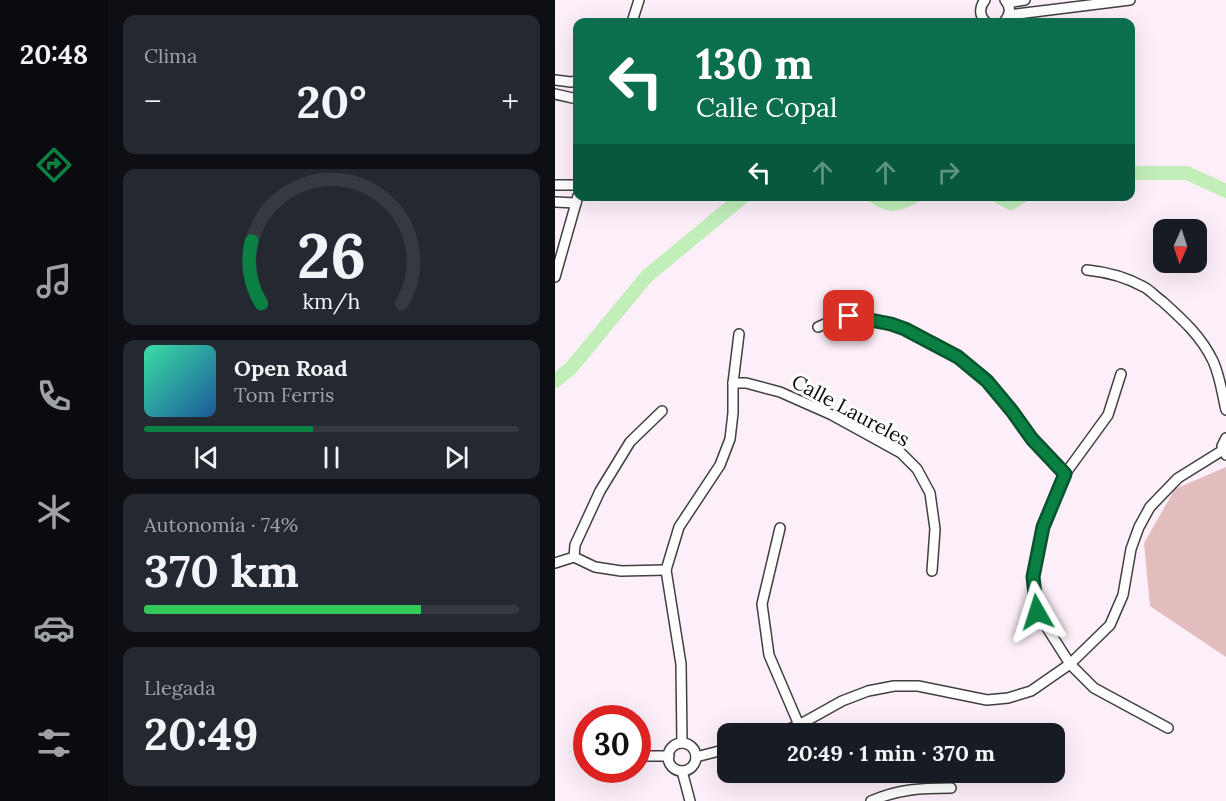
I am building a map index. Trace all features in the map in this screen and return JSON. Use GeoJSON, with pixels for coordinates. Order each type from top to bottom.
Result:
{"type":"FeatureCollection","features":[{"type":"Feature","properties":{"kind":"street"},"geometry":{"type":"LineString","coordinates":[[633,18],[639,0]]}},
{"type":"Feature","properties":{"kind":"street"},"geometry":{"type":"LineString","coordinates":[[983,18],[980,11],[985,0]]}},
{"type":"Feature","properties":{"kind":"street"},"geometry":{"type":"LineString","coordinates":[[1006,18],[1009,6],[1006,1],[1025,0]]}},
{"type":"Feature","properties":{"kind":"street"},"geometry":{"type":"LineString","coordinates":[[1013,18],[1130,0]]}},
{"type":"Feature","properties":{"kind":"street"},"geometry":{"type":"LineString","coordinates":[[555,80],[573,82]]}},
{"type":"Feature","properties":{"kind":"street"},"geometry":{"type":"LineString","coordinates":[[555,94],[573,98]]}},
{"type":"Feature","properties":{"kind":"street"},"geometry":{"type":"LineString","coordinates":[[555,185],[573,185]]}},
{"type":"Feature","properties":{"kind":"street"},"geometry":{"type":"LineString","coordinates":[[555,202],[573,200]]}},
{"type":"Feature","properties":{"kind":"street"},"geometry":{"type":"LineString","coordinates":[[555,277],[577,201]]}},
{"type":"Feature","properties":{"kind":"street"},"geometry":{"type":"LineString","coordinates":[[1087,270],[1116,274],[1145,287],[1177,314],[1199,339],[1213,363],[1226,410]]}},
{"type":"Feature","properties":{"kind":"street"},"geometry":{"type":"LineString","coordinates":[[818,327],[838,318],[860,317],[905,329],[958,357],[987,381],[1032,439],[1065,474]]}},
{"type":"Feature","properties":{"kind":"street"},"geometry":{"type":"LineString","coordinates":[[682,743],[681,664],[666,570],[679,527],[720,465],[730,440],[733,383],[739,334]]}},
{"type":"Feature","properties":{"kind":"street"},"geometry":{"type":"LineString","coordinates":[[1121,374],[1109,415],[1065,474],[1043,527],[1033,577],[1037,612],[1070,664],[1094,688],[1167,728]]}},
{"type":"Feature","properties":{"kind":"street","name":"Calle Laureles"},"geometry":{"type":"LineString","coordinates":[[733,383],[746,383],[780,392],[832,415],[901,453],[917,469],[930,494],[935,529],[932,571]]}},
{"type":"Feature","properties":{"kind":"street"},"geometry":{"type":"LineString","coordinates":[[574,557],[575,545],[600,491],[630,442],[662,411]]}},
{"type":"Feature","properties":{"kind":"street"},"geometry":{"type":"LineString","coordinates":[[803,723],[842,701],[894,686],[918,686],[987,700],[1008,698],[1031,691],[1070,664],[1110,625],[1123,595],[1131,549],[1139,526],[1150,507],[1178,478],[1224,452],[1223,442],[1226,438]]}},
{"type":"Feature","properties":{"kind":"street"},"geometry":{"type":"LineString","coordinates":[[780,528],[762,604],[769,655],[798,723]]}},
{"type":"Feature","properties":{"kind":"street"},"geometry":{"type":"LineString","coordinates":[[555,563],[574,557],[595,567],[621,571],[666,570]]}},
{"type":"Feature","properties":{"kind":"street"},"geometry":{"type":"LineString","coordinates":[[682,743],[693,748],[696,761],[691,768],[682,771],[671,765],[669,752],[674,746],[682,743]]}},
{"type":"Feature","properties":{"kind":"street"},"geometry":{"type":"LineString","coordinates":[[696,757],[717,752]]}},
{"type":"Feature","properties":{"kind":"street"},"geometry":{"type":"LineString","coordinates":[[651,756],[669,756]]}},
{"type":"Feature","properties":{"kind":"street"},"geometry":{"type":"LineString","coordinates":[[682,771],[690,801]]}},
{"type":"Feature","properties":{"kind":"street"},"geometry":{"type":"LineString","coordinates":[[871,801],[886,794],[916,788],[951,788]]}},
{"type":"Feature","properties":{"kind":"shaded area"},"geometry":{"type":"Polygon","coordinates":[[[1226,467],[1226,657],[1150,606],[1144,543],[1175,489],[1226,467]]]}},
{"type":"Feature","properties":{"kind":"waterway"},"geometry":{"type":"LineString","coordinates":[[1135,173],[1187,173],[1226,191]]}},
{"type":"Feature","properties":{"kind":"waterway"},"geometry":{"type":"LineString","coordinates":[[555,381],[571,368],[647,276],[738,201]]}},
{"type":"Feature","properties":{"kind":"waterway"},"geometry":{"type":"LineString","coordinates":[[883,201],[890,204],[904,201]]}},
{"type":"Feature","properties":{"kind":"waterway"},"geometry":{"type":"LineString","coordinates":[[1007,201],[1011,203],[1014,201]]}},
{"type":"Feature","properties":{"kind":"route"},"geometry":{"type":"LineString","coordinates":[[849,316],[905,329],[958,357],[987,381],[1032,439],[1065,474],[1043,527],[1033,577],[1037,612]]}}]}
